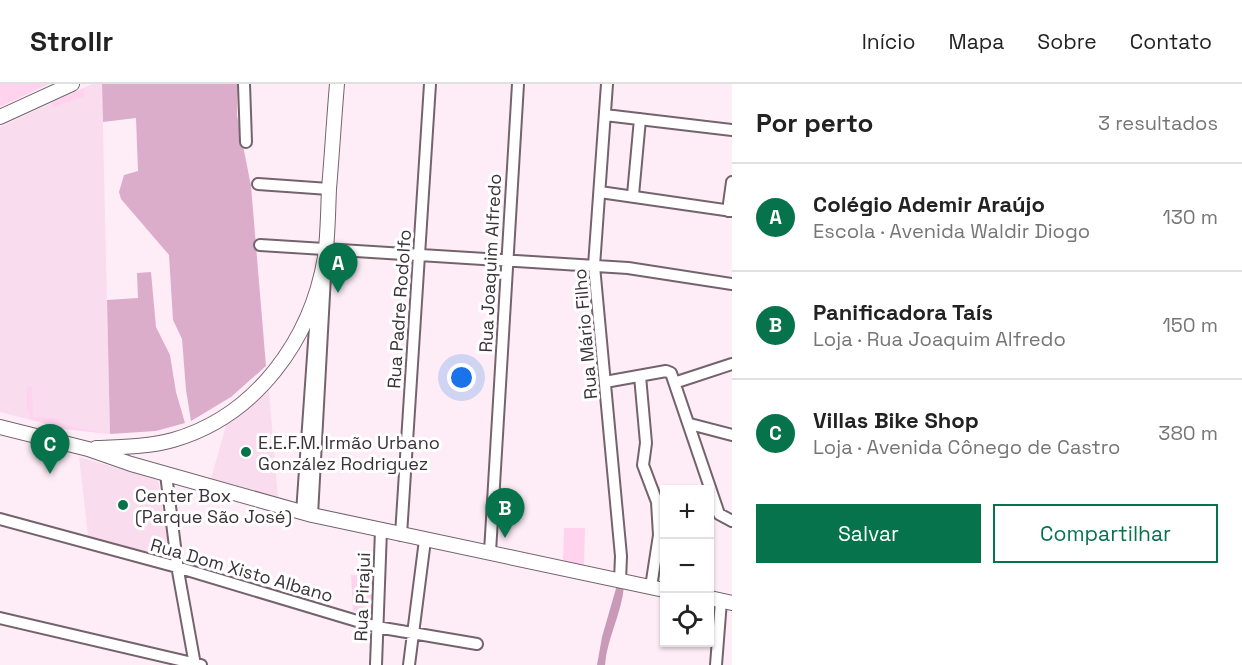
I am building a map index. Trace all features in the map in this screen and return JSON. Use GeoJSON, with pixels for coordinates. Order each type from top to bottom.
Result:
{"type":"FeatureCollection","features":[{"type":"Feature","properties":{"kind":"main road"},"geometry":{"type":"LineString","coordinates":[[0,117],[72,84]]}},
{"type":"Feature","properties":{"kind":"main road"},"geometry":{"type":"LineString","coordinates":[[88,448],[139,446],[173,440],[227,415],[257,391],[280,365],[300,335],[317,289],[325,252],[337,84]]}},
{"type":"Feature","properties":{"kind":"main road"},"geometry":{"type":"LineString","coordinates":[[0,427],[88,448],[165,474],[307,514],[658,589]]}},
{"type":"Feature","properties":{"kind":"street"},"geometry":{"type":"LineString","coordinates":[[244,84],[246,142]]}},
{"type":"Feature","properties":{"kind":"street","name":"Rua Padre Rodolfo"},"geometry":{"type":"LineString","coordinates":[[401,535],[430,84]]}},
{"type":"Feature","properties":{"kind":"street","name":"Rua Joaquim Alfredo"},"geometry":{"type":"LineString","coordinates":[[490,552],[518,84]]}},
{"type":"Feature","properties":{"kind":"street","name":"Rua Mário Filho"},"geometry":{"type":"LineString","coordinates":[[607,84],[594,266],[621,556],[620,581]]}},
{"type":"Feature","properties":{"kind":"street"},"geometry":{"type":"LineString","coordinates":[[605,115],[732,130]]}},
{"type":"Feature","properties":{"kind":"street"},"geometry":{"type":"LineString","coordinates":[[633,195],[640,119]]}},
{"type":"Feature","properties":{"kind":"street"},"geometry":{"type":"LineString","coordinates":[[600,192],[633,195],[730,211],[732,182]]}},
{"type":"Feature","properties":{"kind":"street"},"geometry":{"type":"LineString","coordinates":[[258,184],[329,189]]}},
{"type":"Feature","properties":{"kind":"street"},"geometry":{"type":"LineString","coordinates":[[260,245],[325,252],[418,254],[628,268],[732,284]]}},
{"type":"Feature","properties":{"kind":"street"},"geometry":{"type":"LineString","coordinates":[[307,514],[325,252]]}},
{"type":"Feature","properties":{"kind":"street"},"geometry":{"type":"LineString","coordinates":[[314,412],[317,289]]}},
{"type":"Feature","properties":{"kind":"street"},"geometry":{"type":"LineString","coordinates":[[676,382],[732,364]]}},
{"type":"Feature","properties":{"kind":"street"},"geometry":{"type":"LineString","coordinates":[[605,382],[669,371],[676,382],[727,519]]}},
{"type":"Feature","properties":{"kind":"street"},"geometry":{"type":"LineString","coordinates":[[640,376],[646,443],[643,465],[657,502],[658,589]]}},
{"type":"Feature","properties":{"kind":"street"},"geometry":{"type":"LineString","coordinates":[[690,424],[732,435]]}},
{"type":"Feature","properties":{"kind":"street"},"geometry":{"type":"LineString","coordinates":[[0,618],[197,665],[177,567],[165,474]]}},
{"type":"Feature","properties":{"kind":"street","name":"Rua Dom Xisto Albano"},"geometry":{"type":"LineString","coordinates":[[0,519],[177,567],[377,627],[477,644]]}},
{"type":"Feature","properties":{"kind":"street","name":"Rua Pirajui"},"geometry":{"type":"LineString","coordinates":[[376,665],[381,530]]}},
{"type":"Feature","properties":{"kind":"street"},"geometry":{"type":"LineString","coordinates":[[409,665],[411,633],[425,540]]}},
{"type":"Feature","properties":{"kind":"street"},"geometry":{"type":"LineString","coordinates":[[716,665],[721,601]]}},
{"type":"Feature","properties":{"kind":"shaded area"},"geometry":{"type":"Polygon","coordinates":[[[0,84],[49,84],[0,107],[0,84]]]}},
{"type":"Feature","properties":{"kind":"shaded area"},"geometry":{"type":"Polygon","coordinates":[[[92,84],[102,84],[110,434],[65,429],[0,412],[0,127],[92,84]]]}},
{"type":"Feature","properties":{"kind":"shaded area"},"geometry":{"type":"Polygon","coordinates":[[[102,84],[238,84],[237,115],[251,186],[266,366],[231,397],[191,421],[182,339],[173,320],[169,255],[121,199],[119,192],[124,175],[138,171],[136,118],[103,122],[102,84]]]}},
{"type":"Feature","properties":{"kind":"shaded area"},"geometry":{"type":"Polygon","coordinates":[[[84,88],[85,96],[53,108],[51,103],[84,88]]]}},
{"type":"Feature","properties":{"kind":"shaded area"},"geometry":{"type":"Polygon","coordinates":[[[151,272],[156,327],[170,355],[176,392],[185,423],[156,431],[110,434],[107,300],[138,298],[137,273],[151,272]]]}},
{"type":"Feature","properties":{"kind":"shaded area"},"geometry":{"type":"Polygon","coordinates":[[[27,387],[32,387],[33,417],[56,418],[62,425],[110,434],[65,429],[31,419],[27,408],[27,387]]]}},
{"type":"Feature","properties":{"kind":"shaded area","name":"E.E.F.M. Irmão Urbano González Rodriguez"},"geometry":{"type":"Polygon","coordinates":[[[269,391],[278,498],[211,479],[226,425],[269,391]]]}},
{"type":"Feature","properties":{"kind":"shaded area","name":"Center Box (Parque São José)"},"geometry":{"type":"Polygon","coordinates":[[[79,457],[158,480],[170,558],[132,551],[88,536],[79,457]]]}},
{"type":"Feature","properties":{"kind":"shaded area"},"geometry":{"type":"Polygon","coordinates":[[[564,528],[585,528],[584,565],[563,562],[564,528]]]}},
{"type":"Feature","properties":{"kind":"shaded area"},"geometry":{"type":"Polygon","coordinates":[[[351,575],[374,576],[371,614],[353,611],[351,575]]]}},
{"type":"Feature","properties":{"kind":"shaded area"},"geometry":{"type":"Polygon","coordinates":[[[617,585],[624,586],[623,596],[605,665],[597,665],[602,637],[617,585]]]}},
{"type":"Feature","properties":{"kind":"place","name":"Colégio Ademir Araújo"},"geometry":{"type":"Point","coordinates":[338,293]}},
{"type":"Feature","properties":{"kind":"place","name":"E.E.F.M. Irmão Urbano González Rodriguez"},"geometry":{"type":"Point","coordinates":[246,452]}},
{"type":"Feature","properties":{"kind":"place","name":"Villas Bike Shop"},"geometry":{"type":"Point","coordinates":[50,474]}},
{"type":"Feature","properties":{"kind":"place","name":"Center Box (Parque São José)"},"geometry":{"type":"Point","coordinates":[123,505]}},
{"type":"Feature","properties":{"kind":"place","name":"Panificadora Taís"},"geometry":{"type":"Point","coordinates":[505,538]}}]}
